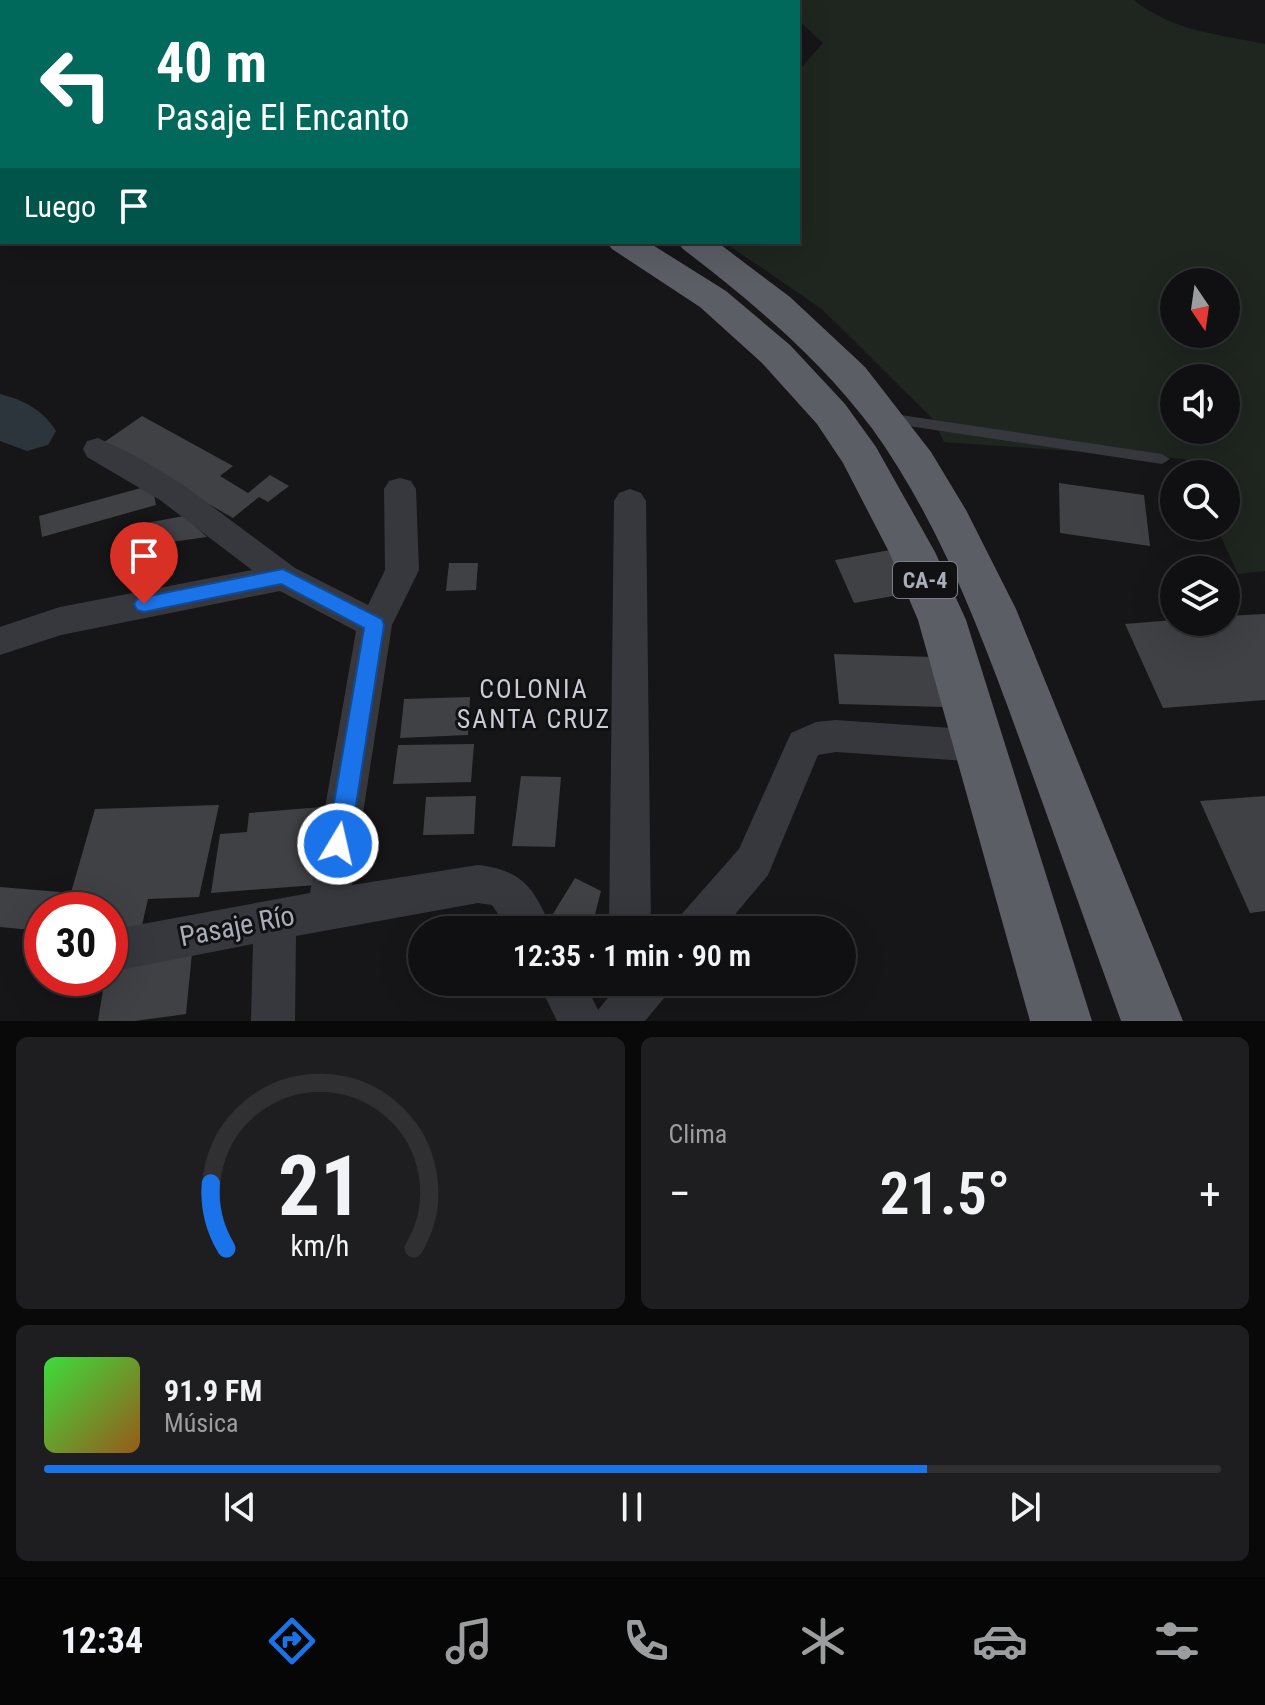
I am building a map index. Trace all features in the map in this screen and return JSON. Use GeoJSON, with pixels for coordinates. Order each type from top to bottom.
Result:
{"type":"FeatureCollection","features":[{"type":"Feature","properties":{"kind":"highway","name":"CA-4"},"geometry":{"type":"LineString","coordinates":[[627,244],[713,299],[776,354],[831,414],[861,457],[912,552],[942,620],[1061,1021]]}},
{"type":"Feature","properties":{"kind":"highway","name":"CA-4"},"geometry":{"type":"LineString","coordinates":[[698,244],[761,291],[851,376],[886,418],[945,513],[1006,635],[1152,1021]]}},
{"type":"Feature","properties":{"kind":"street"},"geometry":{"type":"LineString","coordinates":[[98,449],[197,508],[283,577],[375,625]]}},
{"type":"Feature","properties":{"kind":"street"},"geometry":{"type":"LineString","coordinates":[[328,907],[375,625],[402,570],[400,489]]}},
{"type":"Feature","properties":{"kind":"street"},"geometry":{"type":"LineString","coordinates":[[630,501],[630,916]]}},
{"type":"Feature","properties":{"kind":"street"},"geometry":{"type":"LineString","coordinates":[[0,641],[60,621],[283,577]]}},
{"type":"Feature","properties":{"kind":"street"},"geometry":{"type":"LineString","coordinates":[[707,916],[754,862],[804,744],[816,738],[836,736],[981,746]]}},
{"type":"Feature","properties":{"kind":"street","name":"Pasaje Río"},"geometry":{"type":"LineString","coordinates":[[128,948],[328,907],[478,884],[500,885],[512,896],[523,916]]}},
{"type":"Feature","properties":{"kind":"street"},"geometry":{"type":"LineString","coordinates":[[273,1021],[275,920]]}},
{"type":"Feature","properties":{"kind":"street"},"geometry":{"type":"LineString","coordinates":[[568,996],[581,1021]]}},
{"type":"Feature","properties":{"kind":"lane"},"geometry":{"type":"LineString","coordinates":[[886,418],[1162,459]]}},
{"type":"Feature","properties":{"kind":"shaded area"},"geometry":{"type":"Polygon","coordinates":[[[800,0],[1134,0],[1149,11],[1181,25],[1265,44],[1265,571],[1240,574],[1240,556],[1230,556],[1222,540],[1240,540],[1240,460],[1185,460],[944,442],[933,419],[823,310],[727,244],[800,244],[800,69],[823,43],[800,22],[800,0]]]}},
{"type":"Feature","properties":{"kind":"building"},"geometry":{"type":"Polygon","coordinates":[[[142,416],[233,466],[220,476],[248,493],[270,475],[289,486],[268,502],[259,497],[233,518],[103,443],[142,416]]]}},
{"type":"Feature","properties":{"kind":"building"},"geometry":{"type":"Polygon","coordinates":[[[1059,483],[1144,495],[1150,546],[1060,533],[1059,483]]]}},
{"type":"Feature","properties":{"kind":"building"},"geometry":{"type":"Polygon","coordinates":[[[152,485],[156,505],[42,537],[39,516],[152,485]]]}},
{"type":"Feature","properties":{"kind":"building"},"geometry":{"type":"Polygon","coordinates":[[[184,516],[207,537],[157,544],[135,525],[184,516]]]}},
{"type":"Feature","properties":{"kind":"building"},"geometry":{"type":"Polygon","coordinates":[[[890,550],[910,593],[854,603],[835,560],[890,550]]]}},
{"type":"Feature","properties":{"kind":"building"},"geometry":{"type":"Polygon","coordinates":[[[449,563],[478,563],[476,590],[446,591],[449,563]]]}},
{"type":"Feature","properties":{"kind":"building"},"geometry":{"type":"Polygon","coordinates":[[[1265,614],[1265,700],[1163,708],[1125,624],[1160,621],[1160,636],[1240,636],[1240,615],[1265,614]]]}},
{"type":"Feature","properties":{"kind":"building"},"geometry":{"type":"Polygon","coordinates":[[[834,654],[934,657],[943,707],[839,704],[834,654]]]}},
{"type":"Feature","properties":{"kind":"building"},"geometry":{"type":"Polygon","coordinates":[[[470,697],[468,735],[400,738],[404,699],[470,697]]]}},
{"type":"Feature","properties":{"kind":"building"},"geometry":{"type":"Polygon","coordinates":[[[474,744],[471,782],[393,784],[398,745],[474,744]]]}},
{"type":"Feature","properties":{"kind":"building"},"geometry":{"type":"Polygon","coordinates":[[[521,776],[561,777],[555,847],[512,846],[521,776]]]}},
{"type":"Feature","properties":{"kind":"building"},"geometry":{"type":"Polygon","coordinates":[[[476,796],[474,834],[423,835],[426,797],[476,796]]]}},
{"type":"Feature","properties":{"kind":"building"},"geometry":{"type":"Polygon","coordinates":[[[1265,796],[1265,911],[1250,913],[1200,801],[1265,796]]]}},
{"type":"Feature","properties":{"kind":"building"},"geometry":{"type":"Polygon","coordinates":[[[219,805],[199,897],[148,899],[140,934],[128,934],[128,892],[71,892],[95,809],[219,805]]]}},
{"type":"Feature","properties":{"kind":"building"},"geometry":{"type":"Polygon","coordinates":[[[322,807],[316,885],[211,893],[220,834],[247,832],[249,813],[322,807]]]}},
{"type":"Feature","properties":{"kind":"building"},"geometry":{"type":"Polygon","coordinates":[[[575,878],[601,891],[595,916],[552,916],[575,878]]]}},
{"type":"Feature","properties":{"kind":"building"},"geometry":{"type":"Polygon","coordinates":[[[0,887],[60,892],[24,892],[24,929],[0,927],[0,887]]]}},
{"type":"Feature","properties":{"kind":"building"},"geometry":{"type":"Polygon","coordinates":[[[192,953],[186,1014],[135,1021],[98,1021],[102,996],[128,996],[128,962],[192,953]]]}},
{"type":"Feature","properties":{"kind":"waterway"},"geometry":{"type":"LineString","coordinates":[[0,413],[27,431]]}},
{"type":"Feature","properties":{"kind":"district","name":"COLONIA SANTA CRUZ"},"geometry":{"type":"Point","coordinates":[534,704]}},
{"type":"Feature","properties":{"kind":"route"},"geometry":{"type":"LineString","coordinates":[[144,604],[283,577],[375,625],[338,844]]}}]}
